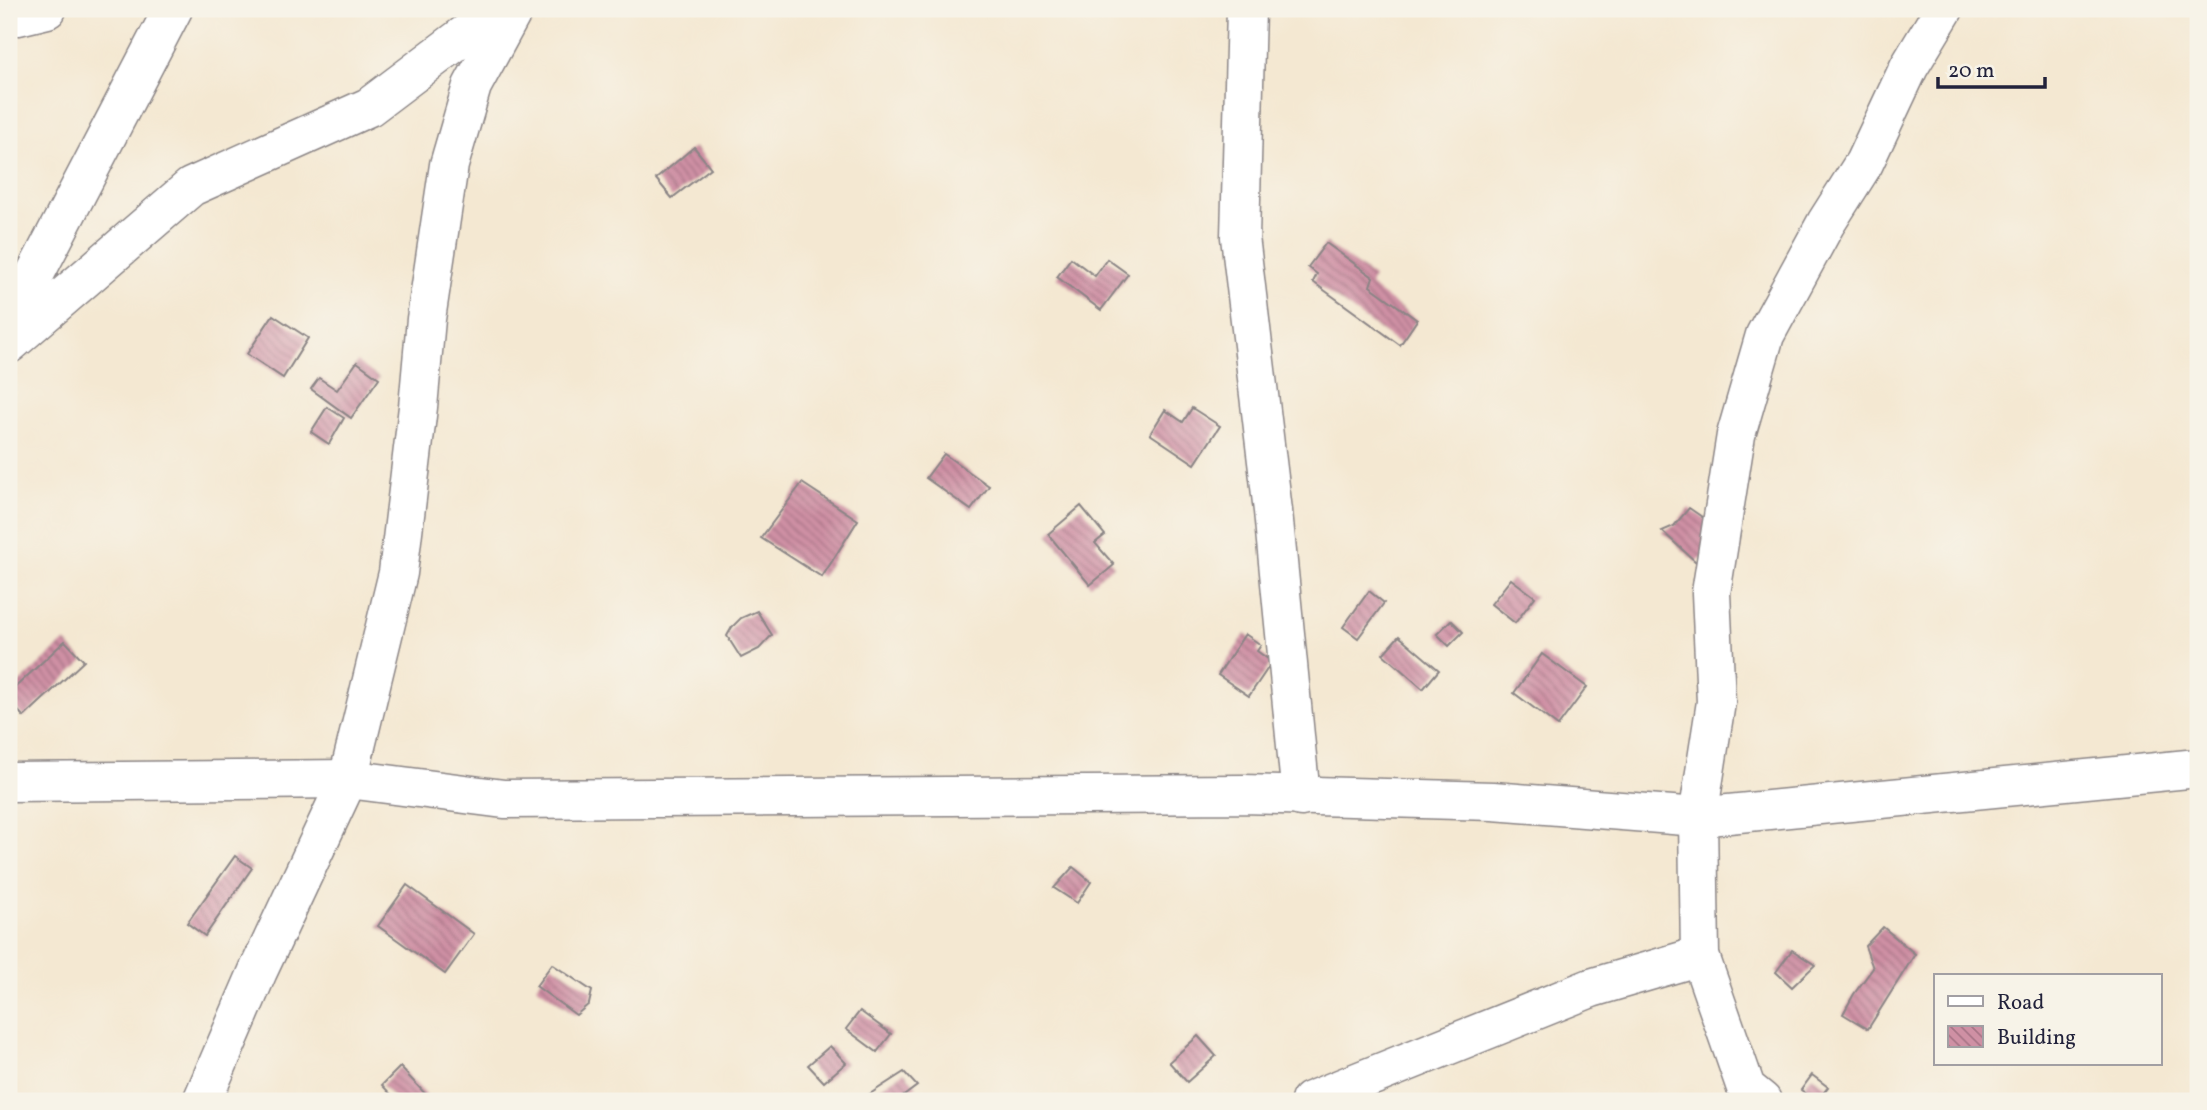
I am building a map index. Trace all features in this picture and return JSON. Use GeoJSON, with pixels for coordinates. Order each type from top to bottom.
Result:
{"type":"FeatureCollection","features":[{"type":"Feature","properties":{"kind":"street"},"geometry":{"type":"LineString","coordinates":[[9,15],[18,16],[47,9]]}},
{"type":"Feature","properties":{"kind":"street"},"geometry":{"type":"LineString","coordinates":[[9,324],[173,9]]}},
{"type":"Feature","properties":{"kind":"street"},"geometry":{"type":"LineString","coordinates":[[9,344],[191,187],[369,107],[499,9]]}},
{"type":"Feature","properties":{"kind":"street"},"geometry":{"type":"LineString","coordinates":[[202,1101],[258,971],[348,779],[398,573],[426,319],[449,165],[472,86],[514,9]]}},
{"type":"Feature","properties":{"kind":"street"},"geometry":{"type":"LineString","coordinates":[[1247,9],[1240,237],[1273,511],[1301,797]]}},
{"type":"Feature","properties":{"kind":"street"},"geometry":{"type":"LineString","coordinates":[[1762,1101],[1746,1088],[1700,956],[1698,817],[1716,702],[1711,593],[1736,435],[1765,335],[1826,223],[1864,163],[1909,67],[1944,9]]}},
{"type":"Feature","properties":{"kind":"street"},"geometry":{"type":"LineString","coordinates":[[9,782],[348,779],[504,799],[1243,794],[1493,801],[1698,817],[2198,768]]}},
{"type":"Feature","properties":{"kind":"street"},"geometry":{"type":"LineString","coordinates":[[1310,1101],[1591,988],[1700,956]]}},
{"type":"Feature","properties":{"kind":"building"},"geometry":{"type":"Polygon","coordinates":[[[694,147],[711,168],[672,198],[656,179],[694,147]]]}},
{"type":"Feature","properties":{"kind":"building"},"geometry":{"type":"Polygon","coordinates":[[[1326,243],[1373,277],[1370,286],[1417,320],[1400,345],[1313,282],[1317,274],[1308,267],[1326,243]]]}},
{"type":"Feature","properties":{"kind":"building"},"geometry":{"type":"Polygon","coordinates":[[[1071,258],[1095,276],[1107,259],[1128,274],[1101,310],[1057,277],[1071,258]]]}},
{"type":"Feature","properties":{"kind":"building"},"geometry":{"type":"Polygon","coordinates":[[[273,315],[308,338],[283,378],[247,354],[273,315]]]}},
{"type":"Feature","properties":{"kind":"building"},"geometry":{"type":"Polygon","coordinates":[[[357,362],[379,378],[351,418],[311,389],[319,378],[337,390],[357,362]]]}},
{"type":"Feature","properties":{"kind":"building"},"geometry":{"type":"Polygon","coordinates":[[[327,407],[344,418],[329,444],[311,432],[327,407]]]}},
{"type":"Feature","properties":{"kind":"building"},"geometry":{"type":"Polygon","coordinates":[[[1192,408],[1220,426],[1195,464],[1150,434],[1165,410],[1183,422],[1192,408]]]}},
{"type":"Feature","properties":{"kind":"building"},"geometry":{"type":"Polygon","coordinates":[[[944,454],[989,486],[971,510],[926,478],[944,454]]]}},
{"type":"Feature","properties":{"kind":"building"},"geometry":{"type":"Polygon","coordinates":[[[802,483],[858,520],[822,577],[761,538],[802,483]]]}},
{"type":"Feature","properties":{"kind":"building"},"geometry":{"type":"Polygon","coordinates":[[[1081,506],[1105,535],[1095,543],[1114,565],[1090,585],[1048,534],[1081,506]]]}},
{"type":"Feature","properties":{"kind":"building"},"geometry":{"type":"Polygon","coordinates":[[[1689,508],[1731,537],[1711,554],[1696,562],[1662,531],[1674,526],[1689,508]]]}},
{"type":"Feature","properties":{"kind":"building"},"geometry":{"type":"Polygon","coordinates":[[[1511,579],[1535,597],[1515,623],[1491,604],[1511,579]]]}},
{"type":"Feature","properties":{"kind":"building"},"geometry":{"type":"Polygon","coordinates":[[[1369,591],[1384,603],[1358,638],[1343,627],[1369,591]]]}},
{"type":"Feature","properties":{"kind":"building"},"geometry":{"type":"Polygon","coordinates":[[[757,611],[772,635],[759,649],[741,658],[727,636],[741,618],[757,611]]]}},
{"type":"Feature","properties":{"kind":"building"},"geometry":{"type":"Polygon","coordinates":[[[1451,620],[1463,632],[1449,646],[1437,634],[1451,620]]]}},
{"type":"Feature","properties":{"kind":"building"},"geometry":{"type":"Polygon","coordinates":[[[1245,634],[1261,645],[1257,651],[1272,662],[1249,696],[1218,675],[1245,634]]]}},
{"type":"Feature","properties":{"kind":"building"},"geometry":{"type":"Polygon","coordinates":[[[1399,636],[1439,670],[1423,689],[1383,654],[1399,636]]]}},
{"type":"Feature","properties":{"kind":"building"},"geometry":{"type":"Polygon","coordinates":[[[65,641],[84,661],[24,717],[9,701],[9,693],[65,641]]]}},
{"type":"Feature","properties":{"kind":"building"},"geometry":{"type":"Polygon","coordinates":[[[1542,654],[1587,687],[1558,726],[1514,693],[1542,654]]]}},
{"type":"Feature","properties":{"kind":"building"},"geometry":{"type":"Polygon","coordinates":[[[235,856],[252,868],[205,936],[187,923],[235,856]]]}},
{"type":"Feature","properties":{"kind":"building"},"geometry":{"type":"Polygon","coordinates":[[[1073,867],[1091,882],[1077,903],[1054,888],[1073,867]]]}},
{"type":"Feature","properties":{"kind":"building"},"geometry":{"type":"Polygon","coordinates":[[[407,885],[474,934],[445,974],[378,926],[407,885]]]}},
{"type":"Feature","properties":{"kind":"building"},"geometry":{"type":"Polygon","coordinates":[[[1883,927],[1915,954],[1868,1029],[1843,1014],[1873,968],[1865,946],[1883,927]]]}},
{"type":"Feature","properties":{"kind":"building"},"geometry":{"type":"Polygon","coordinates":[[[1792,950],[1815,965],[1792,987],[1776,972],[1792,950]]]}},
{"type":"Feature","properties":{"kind":"building"},"geometry":{"type":"Polygon","coordinates":[[[552,964],[592,991],[589,1004],[576,1015],[536,986],[552,964]]]}},
{"type":"Feature","properties":{"kind":"building"},"geometry":{"type":"Polygon","coordinates":[[[860,1011],[891,1034],[877,1052],[846,1029],[860,1011]]]}},
{"type":"Feature","properties":{"kind":"building"},"geometry":{"type":"Polygon","coordinates":[[[1198,1036],[1216,1056],[1187,1082],[1169,1062],[1198,1036]]]}},
{"type":"Feature","properties":{"kind":"building"},"geometry":{"type":"Polygon","coordinates":[[[830,1046],[846,1063],[824,1082],[808,1065],[830,1046]]]}},
{"type":"Feature","properties":{"kind":"building"},"geometry":{"type":"Polygon","coordinates":[[[400,1067],[432,1101],[397,1101],[382,1085],[400,1067]]]}},
{"type":"Feature","properties":{"kind":"building"},"geometry":{"type":"Polygon","coordinates":[[[904,1072],[917,1086],[897,1101],[859,1101],[904,1072]]]}},
{"type":"Feature","properties":{"kind":"building"},"geometry":{"type":"Polygon","coordinates":[[[1812,1075],[1828,1087],[1817,1101],[1801,1090],[1812,1075]]]}}]}
